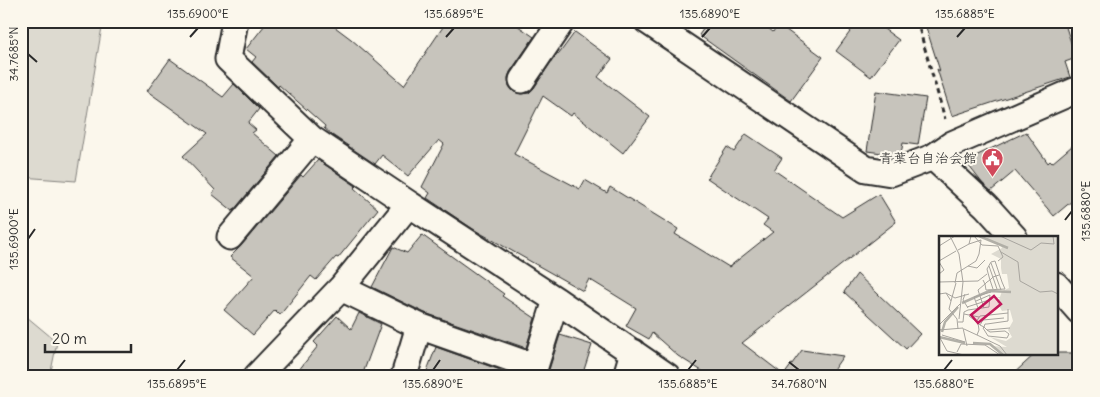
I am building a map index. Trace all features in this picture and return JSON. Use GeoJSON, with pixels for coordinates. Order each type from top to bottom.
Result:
{"type":"FeatureCollection","features":[{"type":"Feature","properties":{"kind":"street"},"geometry":{"type":"LineString","coordinates":[[235,21],[228,60],[312,139],[556,300],[667,376]]}},
{"type":"Feature","properties":{"kind":"street"},"geometry":{"type":"LineString","coordinates":[[522,80],[562,21]]}},
{"type":"Feature","properties":{"kind":"street"},"geometry":{"type":"LineString","coordinates":[[647,21],[866,169],[891,173],[1079,89]]}},
{"type":"Feature","properties":{"kind":"street"},"geometry":{"type":"LineString","coordinates":[[230,237],[312,139]]}},
{"type":"Feature","properties":{"kind":"street"},"geometry":{"type":"LineString","coordinates":[[943,150],[986,206],[1013,236]]}},
{"type":"Feature","properties":{"kind":"street"},"geometry":{"type":"LineString","coordinates":[[257,376],[341,288],[409,204]]}},
{"type":"Feature","properties":{"kind":"street"},"geometry":{"type":"LineString","coordinates":[[1058,287],[1079,311]]}},
{"type":"Feature","properties":{"kind":"street"},"geometry":{"type":"LineString","coordinates":[[341,288],[419,326],[534,371],[556,300]]}},
{"type":"Feature","properties":{"kind":"street"},"geometry":{"type":"LineString","coordinates":[[404,376],[419,326]]}},
{"type":"Feature","properties":{"kind":"street"},"geometry":{"type":"LineString","coordinates":[[626,376],[633,352]]}},
{"type":"Feature","properties":{"kind":"path"},"geometry":{"type":"LineString","coordinates":[[917,21],[943,150]]}},
{"type":"Feature","properties":{"kind":"shaded area"},"geometry":{"type":"Polygon","coordinates":[[[21,21],[103,21],[76,181],[21,177],[21,21]]]}},
{"type":"Feature","properties":{"kind":"shaded area"},"geometry":{"type":"Polygon","coordinates":[[[21,312],[57,342],[51,371],[21,372],[21,312]]]}},
{"type":"Feature","properties":{"kind":"building"},"geometry":{"type":"Polygon","coordinates":[[[268,21],[327,21],[404,85],[447,21],[511,21],[534,37],[510,72],[508,78],[509,86],[514,92],[521,94],[529,93],[534,88],[557,53],[559,54],[575,32],[612,59],[598,77],[650,117],[623,153],[573,113],[571,116],[543,96],[514,154],[580,189],[585,180],[607,193],[610,187],[678,229],[675,234],[729,267],[773,232],[763,225],[768,219],[707,178],[727,147],[734,152],[746,134],[782,158],[774,170],[842,217],[879,194],[896,222],[742,343],[784,375],[802,350],[843,356],[829,376],[710,376],[678,356],[652,333],[649,339],[626,326],[636,308],[589,279],[583,291],[473,229],[427,198],[430,193],[422,187],[444,144],[439,140],[408,176],[382,155],[375,164],[332,135],[324,128],[325,126],[279,85],[278,87],[252,62],[256,57],[246,49],[268,21]]]}},
{"type":"Feature","properties":{"kind":"building"},"geometry":{"type":"Polygon","coordinates":[[[709,21],[759,21],[773,32],[778,24],[823,57],[791,101],[699,35],[709,21]]]}},
{"type":"Feature","properties":{"kind":"building"},"geometry":{"type":"Polygon","coordinates":[[[858,21],[873,21],[899,40],[871,77],[836,51],[858,21]]]}},
{"type":"Feature","properties":{"kind":"building"},"geometry":{"type":"Polygon","coordinates":[[[924,21],[1064,21],[1076,58],[1065,62],[1070,77],[952,116],[924,21]]]}},
{"type":"Feature","properties":{"kind":"building"},"geometry":{"type":"Polygon","coordinates":[[[170,59],[223,97],[234,84],[259,109],[248,123],[256,130],[252,133],[279,156],[233,211],[212,194],[215,190],[183,156],[207,134],[147,91],[170,59]]]}},
{"type":"Feature","properties":{"kind":"building"},"geometry":{"type":"Polygon","coordinates":[[[876,91],[926,98],[918,145],[903,143],[901,154],[897,155],[867,151],[876,91]]]}},
{"type":"Feature","properties":{"kind":"building"},"geometry":{"type":"Polygon","coordinates":[[[1026,132],[1048,163],[1050,161],[1052,163],[1079,140],[1079,195],[1054,216],[1015,171],[991,191],[965,161],[1026,132]]]}},
{"type":"Feature","properties":{"kind":"building"},"geometry":{"type":"Polygon","coordinates":[[[318,160],[356,186],[354,188],[378,209],[338,258],[336,257],[316,280],[311,276],[280,315],[275,310],[253,335],[224,310],[254,276],[230,257],[301,175],[303,177],[318,160]]]}},
{"type":"Feature","properties":{"kind":"building"},"geometry":{"type":"Polygon","coordinates":[[[422,235],[504,294],[502,296],[535,318],[526,348],[425,313],[372,287],[393,247],[407,253],[422,235]]]}},
{"type":"Feature","properties":{"kind":"building"},"geometry":{"type":"Polygon","coordinates":[[[857,274],[920,334],[906,349],[844,292],[857,274]]]}},
{"type":"Feature","properties":{"kind":"building"},"geometry":{"type":"Polygon","coordinates":[[[359,313],[381,324],[362,376],[294,376],[318,346],[314,342],[337,316],[351,329],[359,313]]]}},
{"type":"Feature","properties":{"kind":"building"},"geometry":{"type":"Polygon","coordinates":[[[560,335],[592,345],[582,376],[547,376],[560,335]]]}},
{"type":"Feature","properties":{"kind":"building"},"geometry":{"type":"Polygon","coordinates":[[[436,347],[517,376],[425,376],[436,347]]]}},
{"type":"Feature","properties":{"kind":"building"},"geometry":{"type":"Polygon","coordinates":[[[1079,353],[1079,376],[1011,376],[1035,354],[1079,353]]]}},
{"type":"Feature","properties":{"kind":"place","name":"青葉台自治会館"},"geometry":{"type":"Point","coordinates":[993,177]}}]}
